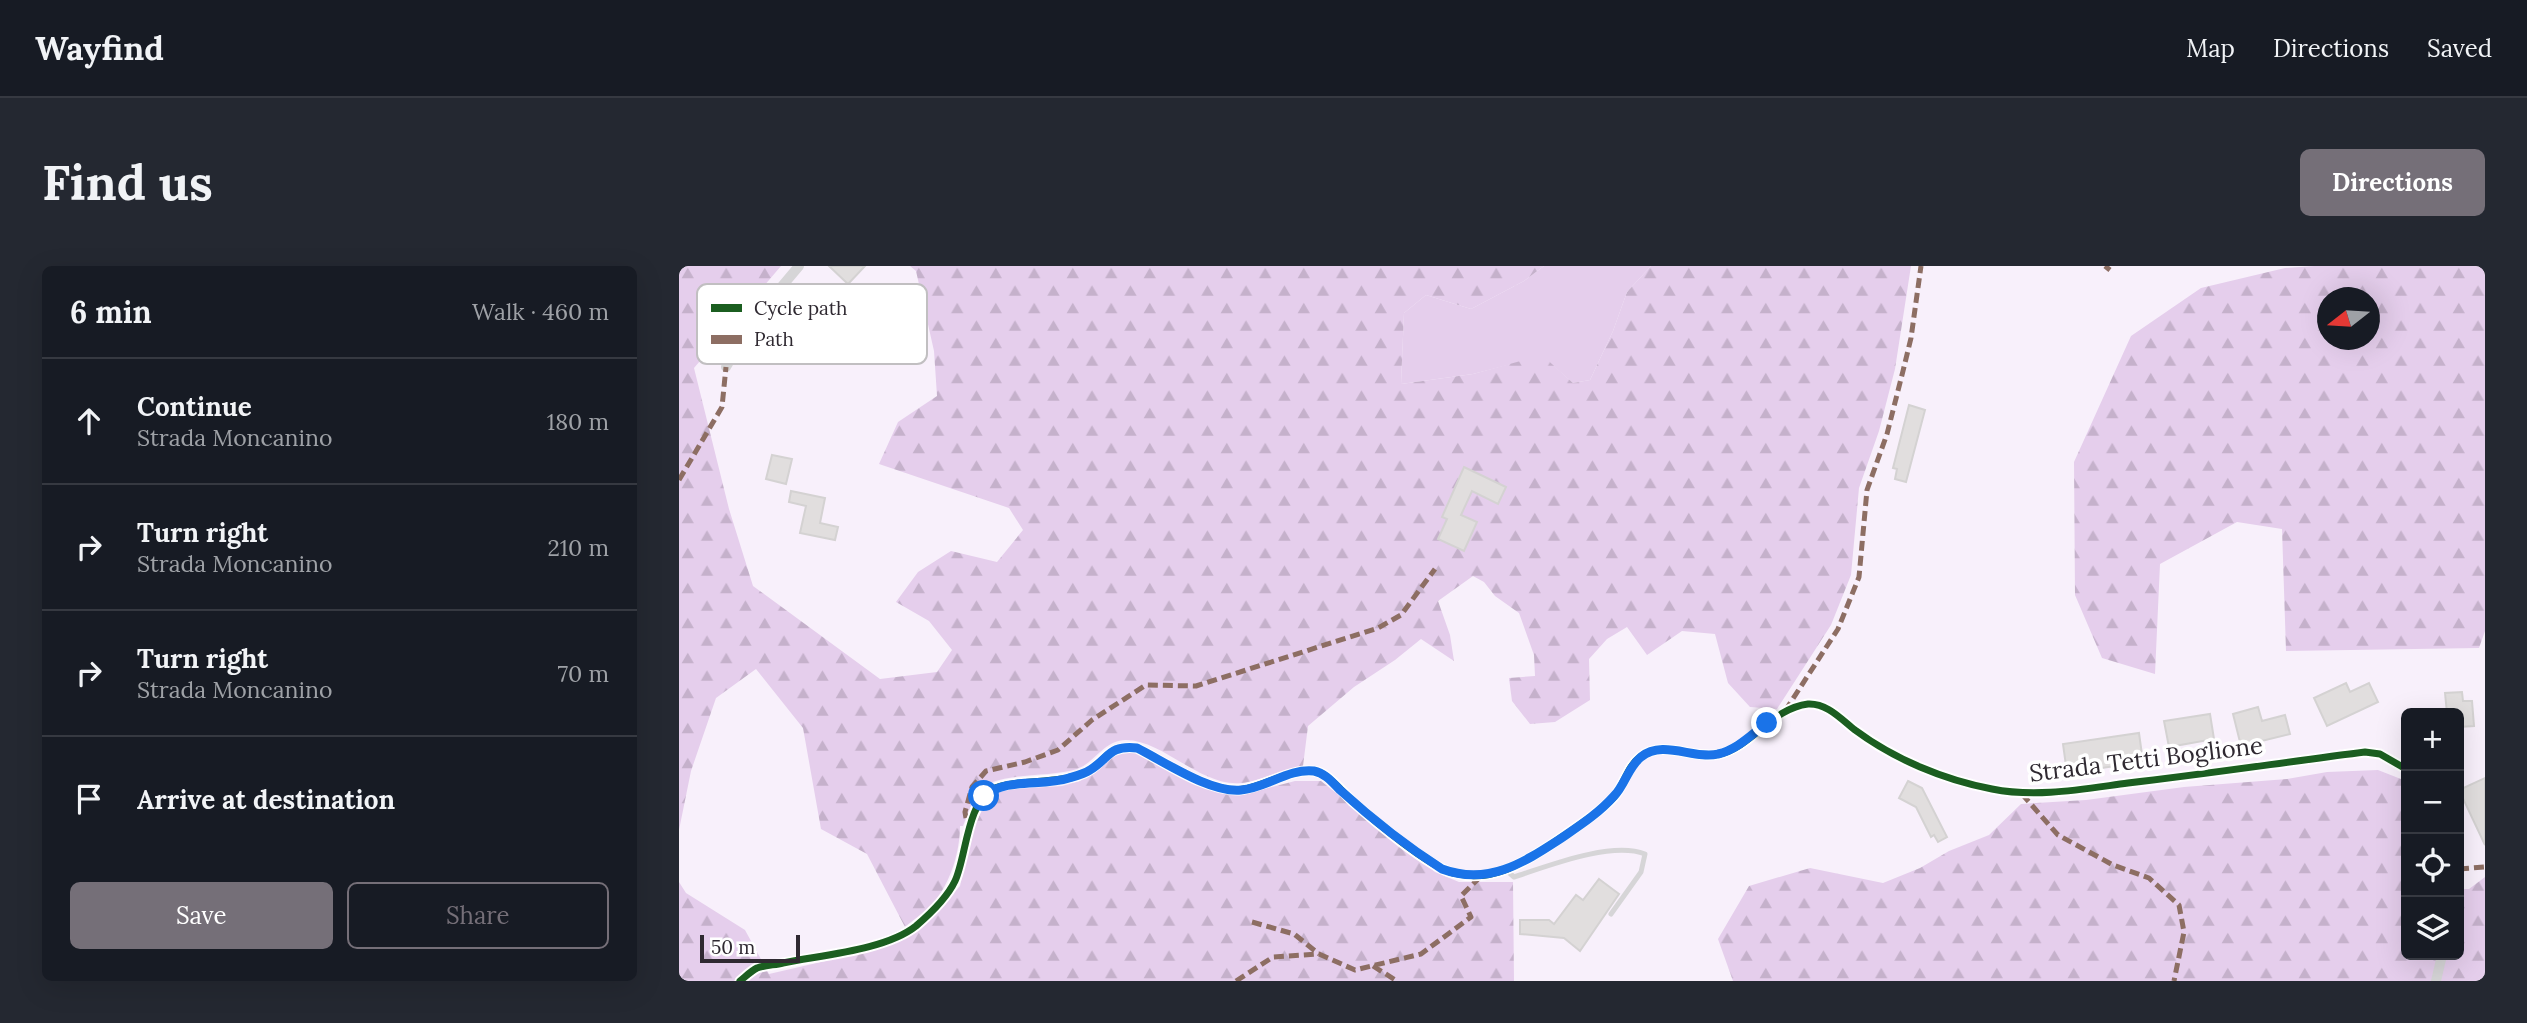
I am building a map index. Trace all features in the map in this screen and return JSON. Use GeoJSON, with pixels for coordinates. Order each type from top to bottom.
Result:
{"type":"FeatureCollection","features":[{"type":"Feature","properties":{"kind":"street"},"geometry":{"type":"LineString","coordinates":[[784,284],[799,266]]}},
{"type":"Feature","properties":{"kind":"street","name":"Strada Tetti Boglione"},"geometry":{"type":"LineString","coordinates":[[1506,870],[1523,863],[1601,810],[1617,793],[1632,766],[1641,756],[1663,750],[1678,750],[1698,756],[1716,755],[1731,750],[1783,713],[1801,706],[1819,705],[1899,758],[1987,789],[2022,794],[2160,780],[2365,752],[2380,754],[2401,765]]}},
{"type":"Feature","properties":{"kind":"street"},"geometry":{"type":"LineString","coordinates":[[740,981],[755,969],[873,945],[898,937],[916,926],[945,897],[955,880],[969,828],[984,796],[993,789],[1062,781],[1083,774],[1109,752],[1125,747],[1137,748],[1204,782],[1222,788],[1242,790],[1286,775],[1313,771],[1323,774],[1366,814],[1442,869],[1471,876],[1506,870]]}},
{"type":"Feature","properties":{"kind":"street"},"geometry":{"type":"LineString","coordinates":[[2436,981],[2441,960]]}},
{"type":"Feature","properties":{"kind":"lane"},"geometry":{"type":"LineString","coordinates":[[1506,870],[1514,877],[1574,857],[1635,850],[1645,854],[1641,872],[1611,914]]}},
{"type":"Feature","properties":{"kind":"green space"},"geometry":{"type":"Polygon","coordinates":[[[679,266],[781,266],[766,284],[697,284],[697,364],[694,368],[729,509],[753,586],[880,679],[937,672],[952,650],[929,621],[896,602],[918,572],[951,551],[997,562],[1023,530],[1009,508],[879,464],[898,422],[937,396],[934,351],[927,320],[927,284],[919,284],[916,271],[910,266],[1544,266],[1524,281],[1471,309],[1426,295],[1404,313],[1401,384],[1473,374],[1542,355],[1573,383],[1590,380],[1613,331],[1627,292],[1651,266],[1911,266],[1895,369],[1879,431],[1859,488],[1851,575],[1831,625],[1777,709],[1750,707],[1728,683],[1715,634],[1682,631],[1647,655],[1627,627],[1607,639],[1589,659],[1590,700],[1555,722],[1530,724],[1512,701],[1509,678],[1535,676],[1534,655],[1519,613],[1495,596],[1484,582],[1473,576],[1438,601],[1450,635],[1454,661],[1421,639],[1354,687],[1308,726],[1303,766],[1248,782],[1226,782],[1211,778],[1154,747],[1126,740],[1106,747],[1090,762],[1077,769],[1005,779],[987,785],[975,798],[963,826],[960,826],[953,865],[941,893],[905,927],[867,854],[821,829],[803,728],[756,669],[716,698],[691,771],[679,830],[679,266]]]}},
{"type":"Feature","properties":{"kind":"green space"},"geometry":{"type":"Polygon","coordinates":[[[1544,266],[1651,266],[1627,292],[1613,331],[1590,380],[1573,383],[1542,356],[1473,374],[1401,384],[1404,313],[1426,295],[1471,309],[1524,281],[1544,266]]]}},
{"type":"Feature","properties":{"kind":"green space"},"geometry":{"type":"Polygon","coordinates":[[[2485,266],[2485,631],[2479,648],[2286,651],[2282,529],[2237,522],[2160,564],[2155,674],[2102,658],[2075,595],[2074,462],[2131,336],[2201,288],[2285,268],[2485,266]]]}},
{"type":"Feature","properties":{"kind":"green space"},"geometry":{"type":"Polygon","coordinates":[[[1132,751],[1215,791],[1241,795],[1295,781],[1321,781],[1435,872],[1459,882],[1513,882],[1514,981],[679,981],[679,882],[686,893],[745,930],[769,974],[834,959],[934,915],[960,886],[972,832],[987,799],[1002,790],[1062,786],[1080,781],[1116,754],[1132,751]]]}},
{"type":"Feature","properties":{"kind":"green space"},"geometry":{"type":"Polygon","coordinates":[[[2378,770],[2401,779],[2401,960],[2464,960],[2464,889],[2469,889],[2485,877],[2485,981],[1733,981],[1718,939],[1749,886],[1810,868],[1883,883],[1989,835],[2021,804],[2287,779],[2327,772],[2378,770]]]}},
{"type":"Feature","properties":{"kind":"building"},"geometry":{"type":"Polygon","coordinates":[[[829,266],[865,266],[848,284],[829,266]]]}},
{"type":"Feature","properties":{"kind":"building"},"geometry":{"type":"Polygon","coordinates":[[[1909,405],[1925,410],[1906,482],[1895,479],[1897,469],[1893,468],[1909,405]]]}},
{"type":"Feature","properties":{"kind":"building"},"geometry":{"type":"Polygon","coordinates":[[[772,455],[792,459],[786,484],[766,479],[772,455]]]}},
{"type":"Feature","properties":{"kind":"building"},"geometry":{"type":"Polygon","coordinates":[[[1464,467],[1506,487],[1498,504],[1472,491],[1461,515],[1477,522],[1464,551],[1438,539],[1447,519],[1442,517],[1464,467]]]}},
{"type":"Feature","properties":{"kind":"building"},"geometry":{"type":"Polygon","coordinates":[[[791,491],[825,498],[820,523],[838,527],[835,540],[800,533],[806,506],[789,502],[791,491]]]}},
{"type":"Feature","properties":{"kind":"building"},"geometry":{"type":"Polygon","coordinates":[[[2346,683],[2350,692],[2369,683],[2378,702],[2327,726],[2314,698],[2346,683]]]}},
{"type":"Feature","properties":{"kind":"building"},"geometry":{"type":"Polygon","coordinates":[[[2462,692],[2463,701],[2472,701],[2474,726],[2464,727],[2464,708],[2446,708],[2445,693],[2462,692]]]}},
{"type":"Feature","properties":{"kind":"building"},"geometry":{"type":"Polygon","coordinates":[[[2258,707],[2262,721],[2285,715],[2290,734],[2241,746],[2233,714],[2258,707]]]}},
{"type":"Feature","properties":{"kind":"building"},"geometry":{"type":"Polygon","coordinates":[[[2210,714],[2214,739],[2169,747],[2164,721],[2210,714]]]}},
{"type":"Feature","properties":{"kind":"building"},"geometry":{"type":"Polygon","coordinates":[[[2139,733],[2143,762],[2067,773],[2063,744],[2139,733]]]}},
{"type":"Feature","properties":{"kind":"building"},"geometry":{"type":"Polygon","coordinates":[[[2485,778],[2485,845],[2464,801],[2464,788],[2485,778]]]}},
{"type":"Feature","properties":{"kind":"building"},"geometry":{"type":"Polygon","coordinates":[[[1908,781],[1922,788],[1947,837],[1938,842],[1934,835],[1931,837],[1916,807],[1899,798],[1908,781]]]}},
{"type":"Feature","properties":{"kind":"building"},"geometry":{"type":"Polygon","coordinates":[[[1599,879],[1619,894],[1580,951],[1564,938],[1520,934],[1520,920],[1549,920],[1554,924],[1576,895],[1583,900],[1599,879]]]}},
{"type":"Feature","properties":{"kind":"marked path"},"geometry":{"type":"LineString","coordinates":[[1785,711],[1838,629],[1859,577],[1867,490],[1887,434],[1911,338],[1921,266]]}},
{"type":"Feature","properties":{"kind":"marked path"},"geometry":{"type":"LineString","coordinates":[[2105,266],[2110,270]]}},
{"type":"Feature","properties":{"kind":"marked path"},"geometry":{"type":"LineString","coordinates":[[679,480],[722,407],[726,367]]}},
{"type":"Feature","properties":{"kind":"marked path"},"geometry":{"type":"LineString","coordinates":[[966,818],[965,812],[972,787],[986,771],[1025,762],[1058,750],[1092,720],[1146,685],[1196,686],[1378,628],[1401,615],[1435,569]]}},
{"type":"Feature","properties":{"kind":"marked path"},"geometry":{"type":"LineString","coordinates":[[2022,794],[2058,835],[2113,865],[2149,878],[2179,905],[2184,932],[2174,981]]}},
{"type":"Feature","properties":{"kind":"marked path"},"geometry":{"type":"LineString","coordinates":[[2464,869],[2485,867]]}},
{"type":"Feature","properties":{"kind":"marked path"},"geometry":{"type":"LineString","coordinates":[[1236,981],[1273,957],[1319,954],[1355,970],[1421,954],[1471,917],[1461,896],[1481,876]]}},
{"type":"Feature","properties":{"kind":"marked path"},"geometry":{"type":"LineString","coordinates":[[1252,922],[1294,934],[1319,954]]}},
{"type":"Feature","properties":{"kind":"marked path"},"geometry":{"type":"LineString","coordinates":[[1373,966],[1397,981]]}},
{"type":"Feature","properties":{"kind":"cycle path"},"geometry":{"type":"LineString","coordinates":[[740,981],[760,967],[871,946],[903,934],[932,911],[952,887],[959,871],[972,818],[984,796],[1001,786],[1077,776],[1093,768],[1110,753],[1126,748],[1137,748],[1185,775],[1224,789],[1247,789],[1303,771],[1323,774],[1416,853],[1443,869],[1469,876],[1513,867],[1565,835],[1609,802],[1636,761],[1649,752],[1669,750],[1720,754],[1732,750],[1784,712],[1808,704],[1828,709],[1870,740],[1920,767],[1956,780],[2009,792],[2077,790],[2365,752],[2380,754],[2401,766]]}},
{"type":"Feature","properties":{"kind":"route"},"geometry":{"type":"LineString","coordinates":[[984,796],[993,789],[1005,786],[1062,781],[1083,774],[1109,752],[1125,747],[1137,748],[1204,782],[1222,788],[1242,790],[1286,775],[1313,771],[1323,774],[1366,814],[1442,869],[1455,874],[1488,875],[1523,863],[1601,810],[1617,793],[1632,766],[1641,756],[1663,750],[1678,750],[1698,756],[1716,755],[1731,750],[1767,723]]}}]}
